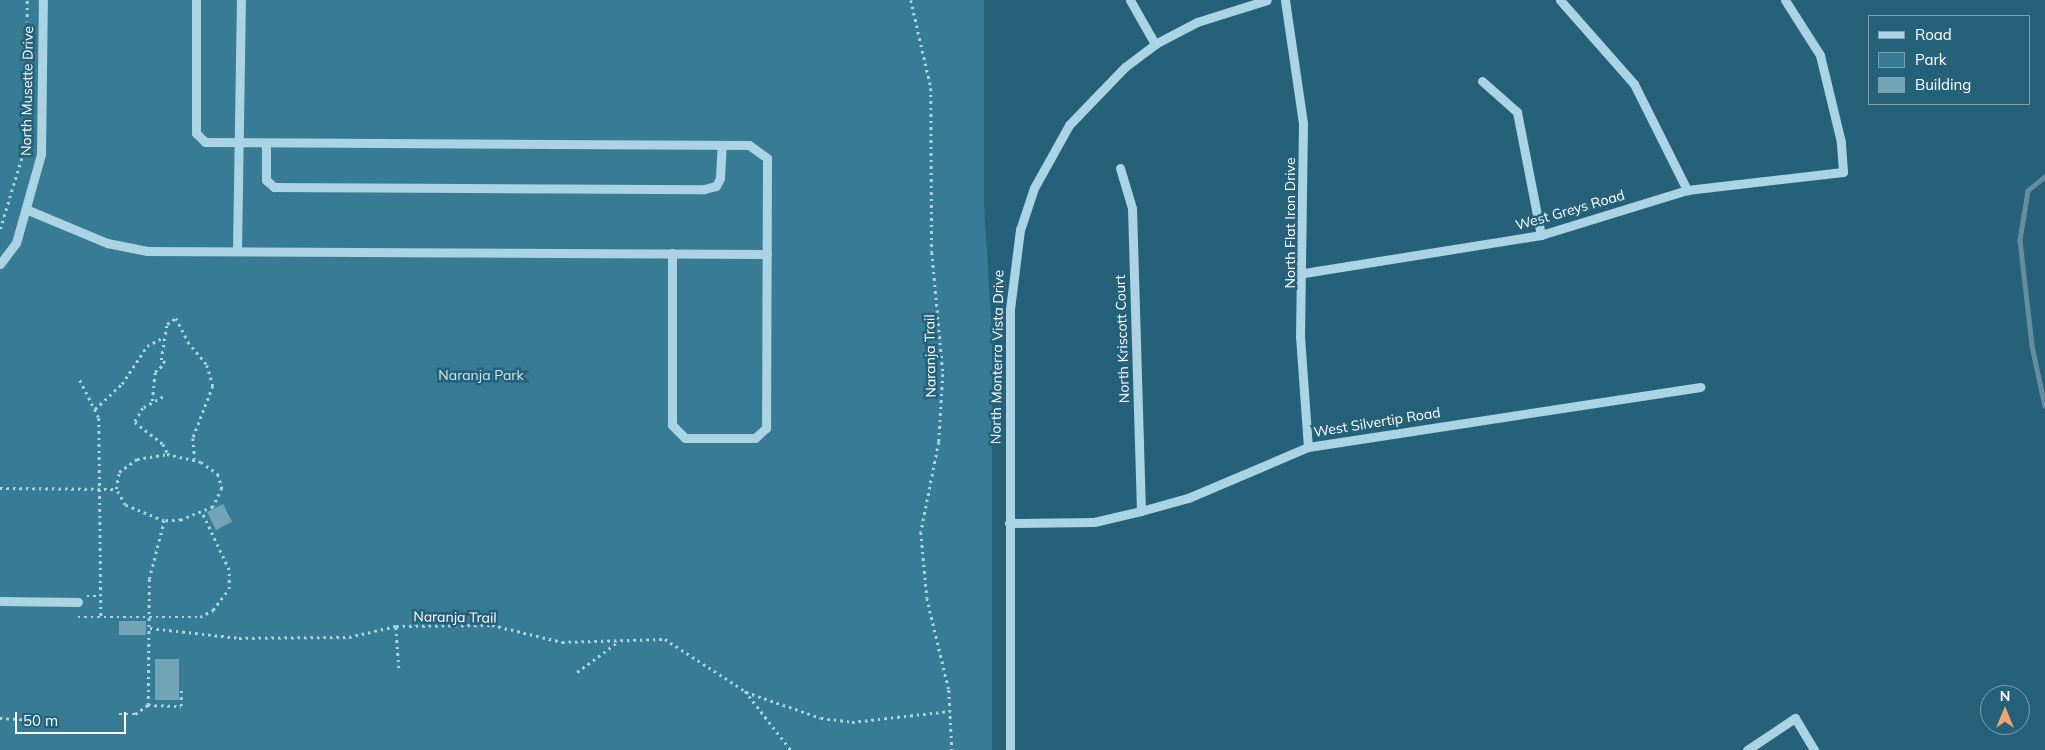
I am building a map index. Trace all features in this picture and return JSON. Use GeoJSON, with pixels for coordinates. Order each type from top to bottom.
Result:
{"type":"FeatureCollection","features":[{"type":"Feature","properties":{"kind":"street","name":"North Musette Drive"},"geometry":{"type":"LineString","coordinates":[[0,264],[16,243],[28,210],[41,154],[43,0]]}},
{"type":"Feature","properties":{"kind":"street"},"geometry":{"type":"LineString","coordinates":[[196,0],[196,133],[205,142],[749,145],[766,158],[766,428],[756,438],[685,438],[672,425],[672,253]]}},
{"type":"Feature","properties":{"kind":"street"},"geometry":{"type":"LineString","coordinates":[[237,252],[236,142],[241,0]]}},
{"type":"Feature","properties":{"kind":"street"},"geometry":{"type":"LineString","coordinates":[[1130,0],[1155,44]]}},
{"type":"Feature","properties":{"kind":"street","name":"North Monterra Vista Drive"},"geometry":{"type":"LineString","coordinates":[[1010,750],[1010,309],[1020,230],[1034,188],[1069,125],[1125,67],[1155,44],[1197,22],[1267,0]]}},
{"type":"Feature","properties":{"kind":"street","name":"North Flat Iron Drive"},"geometry":{"type":"LineString","coordinates":[[1285,0],[1304,123],[1304,273],[1300,336],[1308,447]]}},
{"type":"Feature","properties":{"kind":"street"},"geometry":{"type":"LineString","coordinates":[[1560,0],[1634,84],[1687,190]]}},
{"type":"Feature","properties":{"kind":"street","name":"West Greys Road"},"geometry":{"type":"LineString","coordinates":[[1304,273],[1541,235],[1687,190],[1843,172],[1841,142],[1820,55],[1785,0]]}},
{"type":"Feature","properties":{"kind":"street"},"geometry":{"type":"LineString","coordinates":[[1482,81],[1517,112],[1541,235]]}},
{"type":"Feature","properties":{"kind":"street"},"geometry":{"type":"LineString","coordinates":[[266,142],[266,180],[274,187],[704,189],[716,186],[720,178],[722,145]]}},
{"type":"Feature","properties":{"kind":"street","name":"North Kriscott Court"},"geometry":{"type":"LineString","coordinates":[[1120,168],[1132,208],[1141,510]]}},
{"type":"Feature","properties":{"kind":"street"},"geometry":{"type":"LineString","coordinates":[[28,210],[107,243],[147,251],[766,254]]}},
{"type":"Feature","properties":{"kind":"street","name":"West Silvertip Road"},"geometry":{"type":"LineString","coordinates":[[1009,523],[1094,522],[1188,498],[1308,447],[1700,387]]}},
{"type":"Feature","properties":{"kind":"street"},"geometry":{"type":"LineString","coordinates":[[0,600],[78,602]]}},
{"type":"Feature","properties":{"kind":"street"},"geometry":{"type":"LineString","coordinates":[[1747,750],[1795,718],[1814,750]]}},
{"type":"Feature","properties":{"kind":"path"},"geometry":{"type":"LineString","coordinates":[[0,229],[27,140],[28,0]]}},
{"type":"Feature","properties":{"kind":"path","name":"Naranja Trail"},"geometry":{"type":"LineString","coordinates":[[911,0],[931,88],[932,252],[943,374],[939,442],[921,532],[927,598],[940,642],[950,711],[952,750]]}},
{"type":"Feature","properties":{"kind":"path"},"geometry":{"type":"LineString","coordinates":[[152,401],[156,372],[165,363],[161,360],[169,319],[176,318],[188,342],[207,365],[212,386],[194,438],[194,460]]}},
{"type":"Feature","properties":{"kind":"path"},"geometry":{"type":"LineString","coordinates":[[95,409],[122,384],[147,346],[164,338]]}},
{"type":"Feature","properties":{"kind":"path"},"geometry":{"type":"LineString","coordinates":[[80,380],[99,418],[101,617]]}},
{"type":"Feature","properties":{"kind":"path"},"geometry":{"type":"LineString","coordinates":[[163,397],[152,401],[135,422],[163,444],[168,454]]}},
{"type":"Feature","properties":{"kind":"path"},"geometry":{"type":"LineString","coordinates":[[168,454],[194,460],[218,474],[222,488],[218,502],[202,513],[164,521],[124,505],[116,489],[119,472],[126,464],[168,454]]}},
{"type":"Feature","properties":{"kind":"path"},"geometry":{"type":"LineString","coordinates":[[0,488],[116,489]]}},
{"type":"Feature","properties":{"kind":"path"},"geometry":{"type":"LineString","coordinates":[[78,617],[200,617],[223,602],[230,581],[228,562],[202,513]]}},
{"type":"Feature","properties":{"kind":"path"},"geometry":{"type":"LineString","coordinates":[[148,705],[152,559],[164,521]]}},
{"type":"Feature","properties":{"kind":"path","name":"Naranja Trail"},"geometry":{"type":"LineString","coordinates":[[150,628],[239,638],[349,638],[396,626],[492,625],[562,642],[664,639],[745,691],[821,718],[852,722],[950,711]]}},
{"type":"Feature","properties":{"kind":"path"},"geometry":{"type":"LineString","coordinates":[[396,626],[399,668]]}},
{"type":"Feature","properties":{"kind":"path"},"geometry":{"type":"LineString","coordinates":[[577,672],[619,641]]}},
{"type":"Feature","properties":{"kind":"path"},"geometry":{"type":"LineString","coordinates":[[120,714],[135,714],[148,705],[180,706],[181,689]]}},
{"type":"Feature","properties":{"kind":"path","name":"Naranja Trail"},"geometry":{"type":"LineString","coordinates":[[745,691],[791,750]]}},
{"type":"Feature","properties":{"kind":"path"},"geometry":{"type":"LineString","coordinates":[[0,718],[32,720]]}},
{"type":"Feature","properties":{"kind":"green space","name":"Naranja Park"},"geometry":{"type":"Polygon","coordinates":[[[0,0],[984,0],[984,204],[992,334],[992,750],[0,750],[0,0]]]}},
{"type":"Feature","properties":{"kind":"building"},"geometry":{"type":"Polygon","coordinates":[[[223,504],[232,522],[216,530],[207,512],[223,504]]]}},
{"type":"Feature","properties":{"kind":"building"},"geometry":{"type":"Polygon","coordinates":[[[119,621],[146,621],[146,635],[119,635],[119,621]]]}},
{"type":"Feature","properties":{"kind":"building"},"geometry":{"type":"Polygon","coordinates":[[[155,659],[179,659],[179,700],[155,700],[155,659]]]}},
{"type":"Feature","properties":{"kind":"waterway"},"geometry":{"type":"LineString","coordinates":[[2045,177],[2028,191],[2020,240],[2032,346],[2045,406]]}}]}
